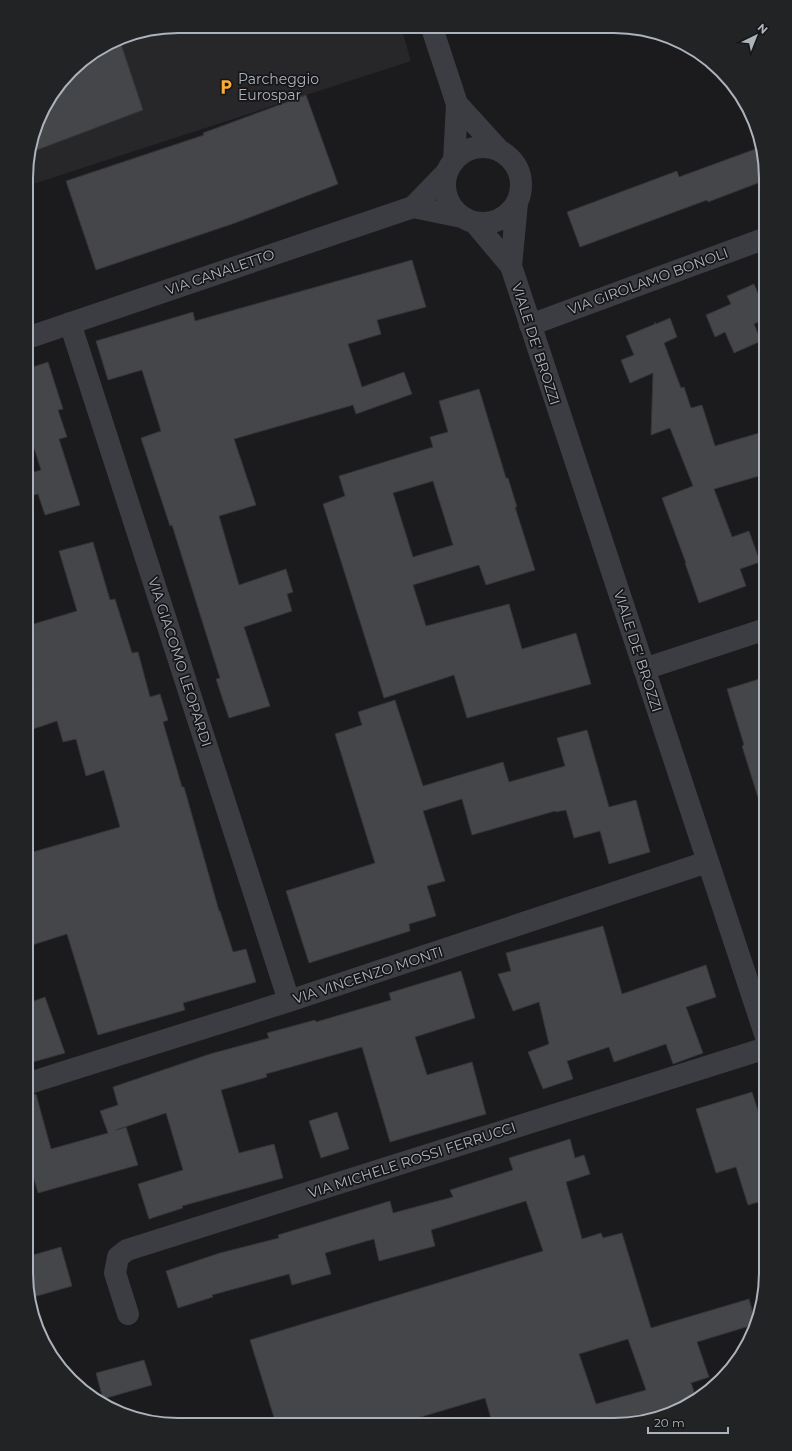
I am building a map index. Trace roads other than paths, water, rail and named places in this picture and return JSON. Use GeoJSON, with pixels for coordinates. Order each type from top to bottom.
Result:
{"type":"FeatureCollection","features":[{"type":"Feature","properties":{"kind":"street","name":"VIALE DE' BROZZI"},"geometry":{"type":"LineString","coordinates":[[434,33],[457,104],[451,166],[445,184],[447,197],[453,208],[468,219],[511,266]]}},
{"type":"Feature","properties":{"kind":"street","name":"VIALE DE' BROZZI"},"geometry":{"type":"LineString","coordinates":[[457,104],[499,150],[509,157],[517,167],[521,178],[521,191],[517,203],[511,266],[759,1015]]}},
{"type":"Feature","properties":{"kind":"street"},"geometry":{"type":"LineString","coordinates":[[451,166],[463,152],[475,147],[487,147],[499,150]]}},
{"type":"Feature","properties":{"kind":"street","name":"VIA CANALETTO"},"geometry":{"type":"LineString","coordinates":[[33,336],[413,207],[451,166]]}},
{"type":"Feature","properties":{"kind":"street"},"geometry":{"type":"LineString","coordinates":[[468,219],[487,223],[510,213],[517,203]]}},
{"type":"Feature","properties":{"kind":"street","name":"VIA CANALETTO"},"geometry":{"type":"LineString","coordinates":[[413,207],[468,219]]}},
{"type":"Feature","properties":{"kind":"street","name":"VIA GIROLAMO BONOLI"},"geometry":{"type":"LineString","coordinates":[[530,325],[759,241]]}},
{"type":"Feature","properties":{"kind":"street","name":"VIA GIACOMO LEOPARDI"},"geometry":{"type":"LineString","coordinates":[[70,323],[289,1001]]}},
{"type":"Feature","properties":{"kind":"street"},"geometry":{"type":"LineString","coordinates":[[644,669],[759,631]]}},
{"type":"Feature","properties":{"kind":"street","name":"VIA VINCENZO MONTI"},"geometry":{"type":"LineString","coordinates":[[33,1082],[289,1001],[708,862]]}},
{"type":"Feature","properties":{"kind":"street","name":"VIA MICHELE ROSSI FERRUCCI"},"geometry":{"type":"LineString","coordinates":[[128,1314],[114,1273],[115,1262],[126,1250],[759,1050]]}},
{"type":"Feature","properties":{"kind":"place","name":"Parcheggio Eurospar"},"geometry":{"type":"Point","coordinates":[226,87]}}]}
